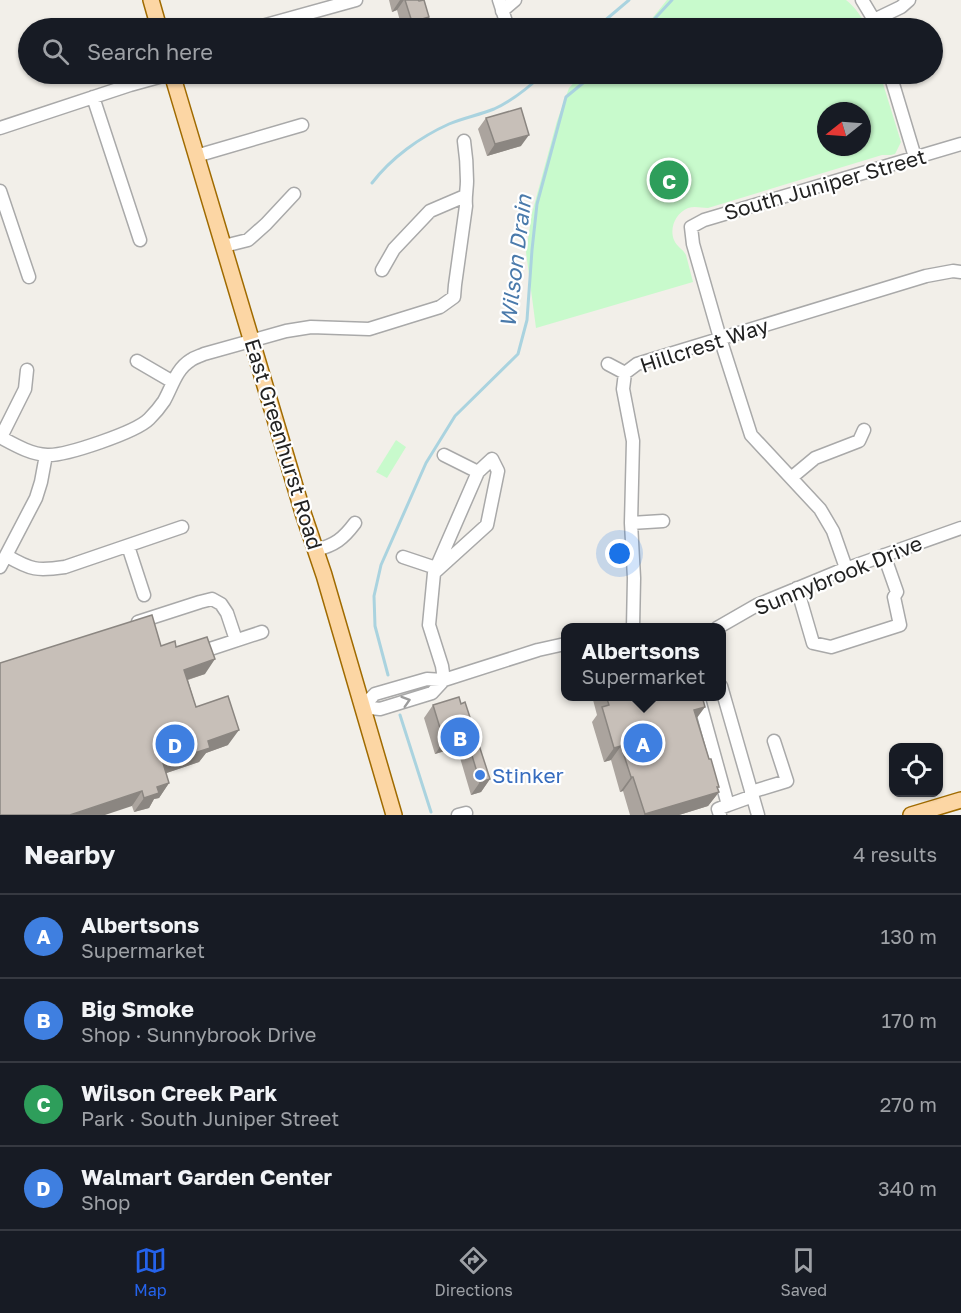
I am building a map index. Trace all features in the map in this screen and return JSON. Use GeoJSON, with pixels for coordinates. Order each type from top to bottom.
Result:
{"type":"FeatureCollection","features":[{"type":"Feature","properties":{"kind":"main road"},"geometry":{"type":"LineString","coordinates":[[151,0],[156,18]]}},
{"type":"Feature","properties":{"kind":"main road","name":"East Greenhurst Road"},"geometry":{"type":"LineString","coordinates":[[174,84],[394,815]]}},
{"type":"Feature","properties":{"kind":"main road"},"geometry":{"type":"LineString","coordinates":[[911,815],[961,800]]}},
{"type":"Feature","properties":{"kind":"street"},"geometry":{"type":"LineString","coordinates":[[291,18],[356,0]]}},
{"type":"Feature","properties":{"kind":"street"},"geometry":{"type":"LineString","coordinates":[[501,6],[515,0]]}},
{"type":"Feature","properties":{"kind":"street"},"geometry":{"type":"LineString","coordinates":[[862,0],[872,18]]}},
{"type":"Feature","properties":{"kind":"street"},"geometry":{"type":"LineString","coordinates":[[884,18],[909,0]]}},
{"type":"Feature","properties":{"kind":"street"},"geometry":{"type":"LineString","coordinates":[[0,128],[137,84]]}},
{"type":"Feature","properties":{"kind":"street"},"geometry":{"type":"LineString","coordinates":[[893,84],[915,158]]}},
{"type":"Feature","properties":{"kind":"street"},"geometry":{"type":"LineString","coordinates":[[93,97],[140,240]]}},
{"type":"Feature","properties":{"kind":"street"},"geometry":{"type":"LineString","coordinates":[[196,156],[302,124]]}},
{"type":"Feature","properties":{"kind":"street"},"geometry":{"type":"LineString","coordinates":[[27,370],[26,389],[0,437],[23,449],[46,455],[59,454],[129,432],[148,420],[164,402],[182,368],[204,354],[286,331],[311,327],[369,329],[440,307],[453,297],[466,206],[464,141]]}},
{"type":"Feature","properties":{"kind":"street","name":"South Juniper Street"},"geometry":{"type":"LineString","coordinates":[[720,338],[693,244],[691,227],[704,220],[961,144]]}},
{"type":"Feature","properties":{"kind":"street"},"geometry":{"type":"LineString","coordinates":[[0,191],[29,277]]}},
{"type":"Feature","properties":{"kind":"street"},"geometry":{"type":"LineString","coordinates":[[224,246],[248,240],[294,194]]}},
{"type":"Feature","properties":{"kind":"street"},"geometry":{"type":"LineString","coordinates":[[382,270],[394,249],[429,211],[465,196]]}},
{"type":"Feature","properties":{"kind":"street","name":"Hillcrest Way"},"geometry":{"type":"LineString","coordinates":[[633,623],[634,578],[631,523],[633,441],[623,389],[625,373],[637,364],[926,276],[953,271],[961,273]]}},
{"type":"Feature","properties":{"kind":"street"},"geometry":{"type":"LineString","coordinates":[[720,338],[751,435],[826,517],[846,568]]}},
{"type":"Feature","properties":{"kind":"street"},"geometry":{"type":"LineString","coordinates":[[138,361],[173,382]]}},
{"type":"Feature","properties":{"kind":"street"},"geometry":{"type":"LineString","coordinates":[[608,364],[625,373]]}},
{"type":"Feature","properties":{"kind":"street"},"geometry":{"type":"LineString","coordinates":[[791,478],[815,458],[859,441],[864,430]]}},
{"type":"Feature","properties":{"kind":"street"},"geometry":{"type":"LineString","coordinates":[[0,567],[36,498],[46,455]]}},
{"type":"Feature","properties":{"kind":"street"},"geometry":{"type":"LineString","coordinates":[[444,455],[478,472]]}},
{"type":"Feature","properties":{"kind":"street"},"geometry":{"type":"LineString","coordinates":[[435,571],[487,525],[498,471],[492,459],[478,472],[435,571],[429,625],[444,680]]}},
{"type":"Feature","properties":{"kind":"street"},"geometry":{"type":"LineString","coordinates":[[631,523],[663,521]]}},
{"type":"Feature","properties":{"kind":"street"},"geometry":{"type":"LineString","coordinates":[[316,550],[329,546],[346,536],[355,523]]}},
{"type":"Feature","properties":{"kind":"street"},"geometry":{"type":"LineString","coordinates":[[7,556],[26,567],[45,570],[65,567],[182,528]]}},
{"type":"Feature","properties":{"kind":"street","name":"Sunnybrook Drive"},"geometry":{"type":"LineString","coordinates":[[724,623],[757,605],[846,568],[961,528]]}},
{"type":"Feature","properties":{"kind":"street"},"geometry":{"type":"LineString","coordinates":[[128,546],[144,596]]}},
{"type":"Feature","properties":{"kind":"street"},"geometry":{"type":"LineString","coordinates":[[797,588],[813,643],[831,647],[900,625],[894,597],[897,592],[884,555]]}},
{"type":"Feature","properties":{"kind":"street"},"geometry":{"type":"LineString","coordinates":[[403,557],[435,571]]}},
{"type":"Feature","properties":{"kind":"street"},"geometry":{"type":"LineString","coordinates":[[122,627],[212,599],[221,604],[227,613],[236,640]]}},
{"type":"Feature","properties":{"kind":"street"},"geometry":{"type":"LineString","coordinates":[[207,650],[262,632]]}},
{"type":"Feature","properties":{"kind":"street"},"geometry":{"type":"LineString","coordinates":[[362,707],[375,694],[427,679],[444,680],[561,645]]}},
{"type":"Feature","properties":{"kind":"street"},"geometry":{"type":"LineString","coordinates":[[699,701],[728,805]]}},
{"type":"Feature","properties":{"kind":"street"},"geometry":{"type":"LineString","coordinates":[[725,701],[758,815]]}},
{"type":"Feature","properties":{"kind":"street"},"geometry":{"type":"LineString","coordinates":[[720,815],[718,809],[787,781],[774,741]]}},
{"type":"Feature","properties":{"kind":"green space"},"geometry":{"type":"Polygon","coordinates":[[[667,0],[846,0],[861,18],[652,18],[667,0]]]}},
{"type":"Feature","properties":{"kind":"green space"},"geometry":{"type":"Polygon","coordinates":[[[573,84],[883,84],[901,142],[895,154],[882,155],[708,208],[696,207],[684,210],[677,217],[672,231],[675,242],[686,255],[693,282],[536,328],[526,252],[532,213],[557,121],[569,88],[573,84]]]}},
{"type":"Feature","properties":{"kind":"green space"},"geometry":{"type":"Polygon","coordinates":[[[396,440],[406,447],[387,478],[376,472],[396,440]]]}},
{"type":"Feature","properties":{"kind":"building"},"geometry":{"type":"Polygon","coordinates":[[[405,0],[424,0],[429,17],[411,18],[405,0]]]}},
{"type":"Feature","properties":{"kind":"building"},"geometry":{"type":"Polygon","coordinates":[[[521,108],[529,135],[495,144],[486,118],[521,108]]]}},
{"type":"Feature","properties":{"kind":"building"},"geometry":{"type":"Polygon","coordinates":[[[152,615],[161,646],[175,641],[176,647],[207,637],[215,659],[184,670],[196,707],[228,696],[239,730],[208,741],[210,748],[163,763],[169,783],[157,787],[159,793],[144,798],[142,791],[70,815],[0,815],[0,663],[152,615]]]}},
{"type":"Feature","properties":{"kind":"building"},"geometry":{"type":"Polygon","coordinates":[[[459,697],[461,704],[465,702],[490,779],[480,782],[467,739],[458,742],[457,737],[444,741],[433,705],[459,697]]]}},
{"type":"Feature","properties":{"kind":"building"},"geometry":{"type":"Polygon","coordinates":[[[608,701],[703,701],[705,707],[694,710],[709,759],[711,759],[719,792],[645,814],[621,746],[614,748],[602,707],[609,705],[608,701]]]}},
{"type":"Feature","properties":{"kind":"waterway"},"geometry":{"type":"LineString","coordinates":[[608,18],[629,0]]}},
{"type":"Feature","properties":{"kind":"waterway","name":"Wilson Drain"},"geometry":{"type":"LineString","coordinates":[[655,18],[672,0]]}},
{"type":"Feature","properties":{"kind":"waterway"},"geometry":{"type":"LineString","coordinates":[[372,183],[397,157],[427,135],[449,124],[501,106],[532,84]]}},
{"type":"Feature","properties":{"kind":"waterway","name":"Wilson Drain"},"geometry":{"type":"LineString","coordinates":[[388,675],[375,626],[374,596],[381,565],[426,463],[455,416],[518,354],[527,320],[537,204],[566,97],[582,84]]}},
{"type":"Feature","properties":{"kind":"waterway","name":"Wilson Drain"},"geometry":{"type":"LineString","coordinates":[[400,715],[431,812]]}},
{"type":"Feature","properties":{"kind":"place","name":"Wilson Creek Park"},"geometry":{"type":"Point","coordinates":[669,180]}},
{"type":"Feature","properties":{"kind":"place","name":"Big Smoke"},"geometry":{"type":"Point","coordinates":[460,737]}},
{"type":"Feature","properties":{"kind":"place","name":"Albertsons"},"geometry":{"type":"Point","coordinates":[643,743]}},
{"type":"Feature","properties":{"kind":"place","name":"Walmart Garden Center"},"geometry":{"type":"Point","coordinates":[175,744]}},
{"type":"Feature","properties":{"kind":"place","name":"Stinker"},"geometry":{"type":"Point","coordinates":[480,775]}}]}
